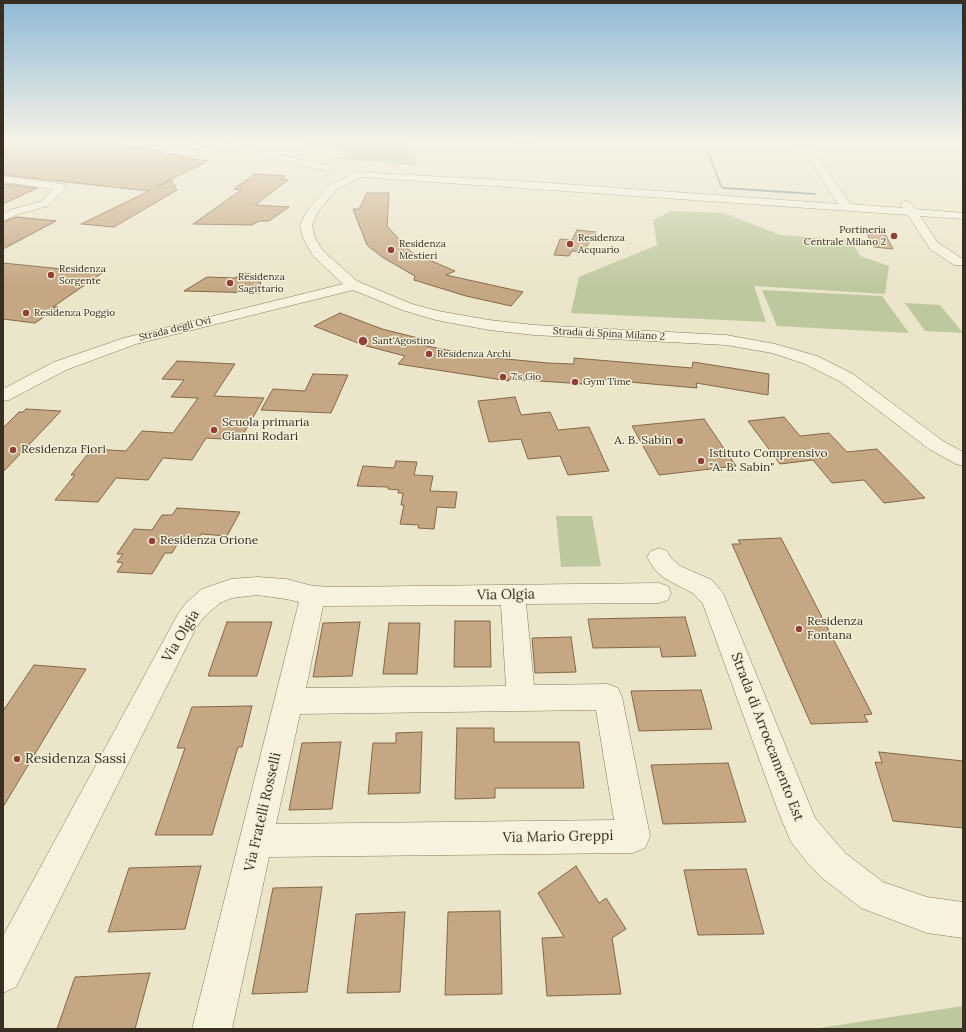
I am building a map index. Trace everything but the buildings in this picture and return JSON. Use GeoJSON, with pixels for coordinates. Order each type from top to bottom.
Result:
{"type":"FeatureCollection","features":[{"type":"Feature","properties":{"kind":"street"},"geometry":{"type":"LineString","coordinates":[[3,218],[14,212],[44,204],[59,190]]}},
{"type":"Feature","properties":{"kind":"street","name":"Strada di Spina Milano 2"},"geometry":{"type":"LineString","coordinates":[[330,190],[318,202],[308,219],[307,231],[309,238],[322,258],[355,285],[378,296],[407,307],[436,315],[489,325],[534,330],[726,340],[775,349],[816,363],[847,378],[936,445],[963,460]]}},
{"type":"Feature","properties":{"kind":"street"},"geometry":{"type":"LineString","coordinates":[[653,190],[916,209],[963,216]]}},
{"type":"Feature","properties":{"kind":"street"},"geometry":{"type":"LineString","coordinates":[[829,190],[839,203]]}},
{"type":"Feature","properties":{"kind":"street"},"geometry":{"type":"LineString","coordinates":[[831,190],[839,203]]}},
{"type":"Feature","properties":{"kind":"street"},"geometry":{"type":"LineString","coordinates":[[916,209],[963,208]]}},
{"type":"Feature","properties":{"kind":"street"},"geometry":{"type":"LineString","coordinates":[[916,209],[934,246],[961,266]]}},
{"type":"Feature","properties":{"kind":"street","name":"Strada degli Ovi"},"geometry":{"type":"LineString","coordinates":[[3,396],[60,366],[130,341],[355,285]]}},
{"type":"Feature","properties":{"kind":"street","name":"Strada di Arroccamento Est"},"geometry":{"type":"LineString","coordinates":[[659,557],[663,564],[672,572],[703,587],[714,600],[794,810],[803,830],[818,849],[833,865],[873,896],[927,915],[963,920]]}},
{"type":"Feature","properties":{"kind":"street","name":"Via Olgia"},"geometry":{"type":"LineString","coordinates":[[3,974],[187,621],[195,610],[211,596],[242,587],[272,587],[313,596],[337,597],[660,593]]}},
{"type":"Feature","properties":{"kind":"street"},"geometry":{"type":"LineString","coordinates":[[513,595],[521,698]]}},
{"type":"Feature","properties":{"kind":"street","name":"Via Fratelli Rosselli"},"geometry":{"type":"LineString","coordinates":[[212,1029],[313,596]]}},
{"type":"Feature","properties":{"kind":"street","name":"Via Mario Greppi"},"geometry":{"type":"LineString","coordinates":[[256,841],[633,836],[608,697],[288,701]]}},
{"type":"Feature","properties":{"kind":"green space"},"geometry":{"type":"Polygon","coordinates":[[[671,211],[724,213],[780,235],[850,240],[860,256],[889,266],[885,294],[754,286],[766,322],[571,313],[579,277],[657,245],[653,220],[671,211]]]}},
{"type":"Feature","properties":{"kind":"green space"},"geometry":{"type":"Polygon","coordinates":[[[762,290],[882,296],[909,333],[777,326],[762,290]]]}},
{"type":"Feature","properties":{"kind":"green space"},"geometry":{"type":"Polygon","coordinates":[[[905,303],[940,305],[963,333],[925,331],[905,303]]]}},
{"type":"Feature","properties":{"kind":"green space"},"geometry":{"type":"Polygon","coordinates":[[[556,516],[592,516],[601,566],[561,567],[556,516]]]}},
{"type":"Feature","properties":{"kind":"green space"},"geometry":{"type":"Polygon","coordinates":[[[963,1006],[963,1029],[813,1029],[963,1006]]]}},
{"type":"Feature","properties":{"kind":"waterway"},"geometry":{"type":"LineString","coordinates":[[757,190],[815,194]]}},
{"type":"Feature","properties":{"kind":"place","name":"Portineria Centrale Milano 2"},"geometry":{"type":"Point","coordinates":[894,236]}},
{"type":"Feature","properties":{"kind":"place","name":"Residenza Acquario"},"geometry":{"type":"Point","coordinates":[570,244]}},
{"type":"Feature","properties":{"kind":"place","name":"Residenza Mestieri"},"geometry":{"type":"Point","coordinates":[391,250]}},
{"type":"Feature","properties":{"kind":"place","name":"Residenza Sorgente"},"geometry":{"type":"Point","coordinates":[51,275]}},
{"type":"Feature","properties":{"kind":"place","name":"Residenza Sagittario"},"geometry":{"type":"Point","coordinates":[230,283]}},
{"type":"Feature","properties":{"kind":"place","name":"Residenza Poggio"},"geometry":{"type":"Point","coordinates":[26,313]}},
{"type":"Feature","properties":{"kind":"place","name":"Sant'Agostino"},"geometry":{"type":"Point","coordinates":[363,341]}},
{"type":"Feature","properties":{"kind":"place","name":"Residenza Archi"},"geometry":{"type":"Point","coordinates":[429,354]}},
{"type":"Feature","properties":{"kind":"place","name":"7's Gio"},"geometry":{"type":"Point","coordinates":[503,377]}},
{"type":"Feature","properties":{"kind":"place","name":"Gym Time"},"geometry":{"type":"Point","coordinates":[575,382]}},
{"type":"Feature","properties":{"kind":"place","name":"Scuola primaria Gianni Rodari"},"geometry":{"type":"Point","coordinates":[214,430]}},
{"type":"Feature","properties":{"kind":"place","name":"A. B. Sabin"},"geometry":{"type":"Point","coordinates":[680,441]}},
{"type":"Feature","properties":{"kind":"place","name":"Residenza Fiori"},"geometry":{"type":"Point","coordinates":[13,450]}},
{"type":"Feature","properties":{"kind":"place","name":"Istituto Comprensivo \"A. B. Sabin\""},"geometry":{"type":"Point","coordinates":[701,461]}},
{"type":"Feature","properties":{"kind":"place","name":"Residenza Orione"},"geometry":{"type":"Point","coordinates":[152,541]}},
{"type":"Feature","properties":{"kind":"place","name":"Residenza Fontana"},"geometry":{"type":"Point","coordinates":[799,629]}},
{"type":"Feature","properties":{"kind":"place","name":"Residenza Sassi"},"geometry":{"type":"Point","coordinates":[17,759]}}]}
